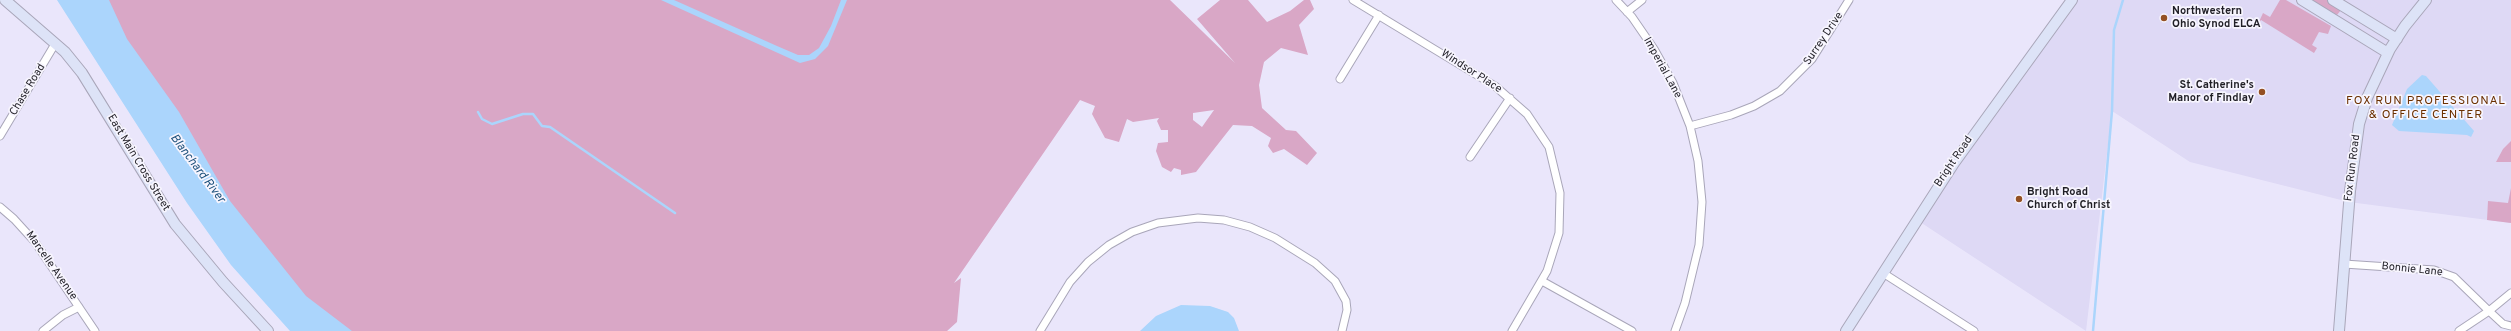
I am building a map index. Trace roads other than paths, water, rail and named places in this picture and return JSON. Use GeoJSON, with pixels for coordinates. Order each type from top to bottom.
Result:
{"type":"FeatureCollection","features":[{"type":"Feature","properties":{"kind":"main road","name":"East Main Cross Street"},"geometry":{"type":"LineString","coordinates":[[6,0],[74,62],[90,84],[175,224],[223,282],[268,331]]}},
{"type":"Feature","properties":{"kind":"main road","name":"Bright Road"},"geometry":{"type":"LineString","coordinates":[[1846,331],[1954,163],[2072,0]]}},
{"type":"Feature","properties":{"kind":"main road"},"geometry":{"type":"LineString","coordinates":[[2302,0],[2388,53]]}},
{"type":"Feature","properties":{"kind":"main road"},"geometry":{"type":"LineString","coordinates":[[2333,0],[2397,39]]}},
{"type":"Feature","properties":{"kind":"main road","name":"Fox Run Road"},"geometry":{"type":"LineString","coordinates":[[2339,331],[2354,150],[2359,124],[2367,98],[2388,53],[2426,0]]}},
{"type":"Feature","properties":{"kind":"street","name":"Windsor Place"},"geometry":{"type":"LineString","coordinates":[[1354,0],[1483,77],[1510,98],[1527,114],[1543,136],[1558,179],[1561,206],[1559,233],[1552,259],[1542,281],[1512,331]]}},
{"type":"Feature","properties":{"kind":"street","name":"Imperial Lane"},"geometry":{"type":"LineString","coordinates":[[1616,0],[1627,12],[1664,65],[1682,102],[1690,126],[1700,179],[1701,222],[1694,270],[1675,331]]}},
{"type":"Feature","properties":{"kind":"street"},"geometry":{"type":"LineString","coordinates":[[1627,12],[1642,0]]}},
{"type":"Feature","properties":{"kind":"street","name":"Surrey Drive"},"geometry":{"type":"LineString","coordinates":[[1690,126],[1743,110],[1780,91],[1812,59],[1849,0]]}},
{"type":"Feature","properties":{"kind":"street"},"geometry":{"type":"LineString","coordinates":[[1340,79],[1379,15]]}},
{"type":"Feature","properties":{"kind":"street","name":"Chase Road"},"geometry":{"type":"LineString","coordinates":[[0,136],[55,44]]}},
{"type":"Feature","properties":{"kind":"street"},"geometry":{"type":"LineString","coordinates":[[1470,157],[1510,98]]}},
{"type":"Feature","properties":{"kind":"street","name":"Marcelle Avenue"},"geometry":{"type":"LineString","coordinates":[[0,207],[28,233],[95,331]]}},
{"type":"Feature","properties":{"kind":"street"},"geometry":{"type":"LineString","coordinates":[[1040,331],[1070,282],[1088,262],[1109,245],[1145,227],[1171,220],[1198,218],[1224,220],[1250,227],[1275,238],[1315,263],[1335,281],[1346,301],[1347,310],[1342,331]]}},
{"type":"Feature","properties":{"kind":"street","name":"Bonnie Lane"},"geometry":{"type":"LineString","coordinates":[[2344,264],[2441,272],[2460,281],[2503,324],[2511,326]]}},
{"type":"Feature","properties":{"kind":"street"},"geometry":{"type":"LineString","coordinates":[[1883,273],[1974,331]]}},
{"type":"Feature","properties":{"kind":"street"},"geometry":{"type":"LineString","coordinates":[[1542,281],[1632,331]]}},
{"type":"Feature","properties":{"kind":"street"},"geometry":{"type":"LineString","coordinates":[[2460,331],[2489,311],[2511,293]]}},
{"type":"Feature","properties":{"kind":"street"},"geometry":{"type":"LineString","coordinates":[[43,331],[63,315],[79,307]]}},
{"type":"Feature","properties":{"kind":"water","name":"Blanchard River"},"geometry":{"type":"Polygon","coordinates":[[[57,0],[109,0],[127,39],[179,112],[230,201],[306,296],[352,331],[290,331],[231,265],[187,203],[57,0]]]}},
{"type":"Feature","properties":{"kind":"water"},"geometry":{"type":"Polygon","coordinates":[[[661,0],[674,0],[798,55],[809,55],[819,48],[831,26],[841,0],[847,0],[828,46],[815,59],[800,63],[661,0]]]}},
{"type":"Feature","properties":{"kind":"water"},"geometry":{"type":"Polygon","coordinates":[[[2422,75],[2426,76],[2474,131],[2471,137],[2467,135],[2399,131],[2392,125],[2407,89],[2422,75]]]}},
{"type":"Feature","properties":{"kind":"water"},"geometry":{"type":"Polygon","coordinates":[[[1181,305],[1210,306],[1228,312],[1234,318],[1239,331],[1140,331],[1156,316],[1181,305]]]}},
{"type":"Feature","properties":{"kind":"waterway"},"geometry":{"type":"LineString","coordinates":[[2093,331],[2112,111],[2114,30],[2123,0]]}},
{"type":"Feature","properties":{"kind":"waterway"},"geometry":{"type":"LineString","coordinates":[[478,112],[482,119],[492,124],[523,114],[533,114],[542,126],[550,127],[675,213]]}},
{"type":"Feature","properties":{"kind":"place","name":"Northwestern Ohio Synod ELCA"},"geometry":{"type":"Point","coordinates":[2164,18]}},
{"type":"Feature","properties":{"kind":"place","name":"St. Catherine's Manor of Findlay"},"geometry":{"type":"Point","coordinates":[2262,92]}},
{"type":"Feature","properties":{"kind":"place","name":"Bright Road Church of Christ"},"geometry":{"type":"Point","coordinates":[2019,199]}},
{"type":"Feature","properties":{"kind":"district","name":"FOX RUN PROFESSIONAL & OFFICE CENTER"},"geometry":{"type":"Point","coordinates":[2426,109]}}]}
